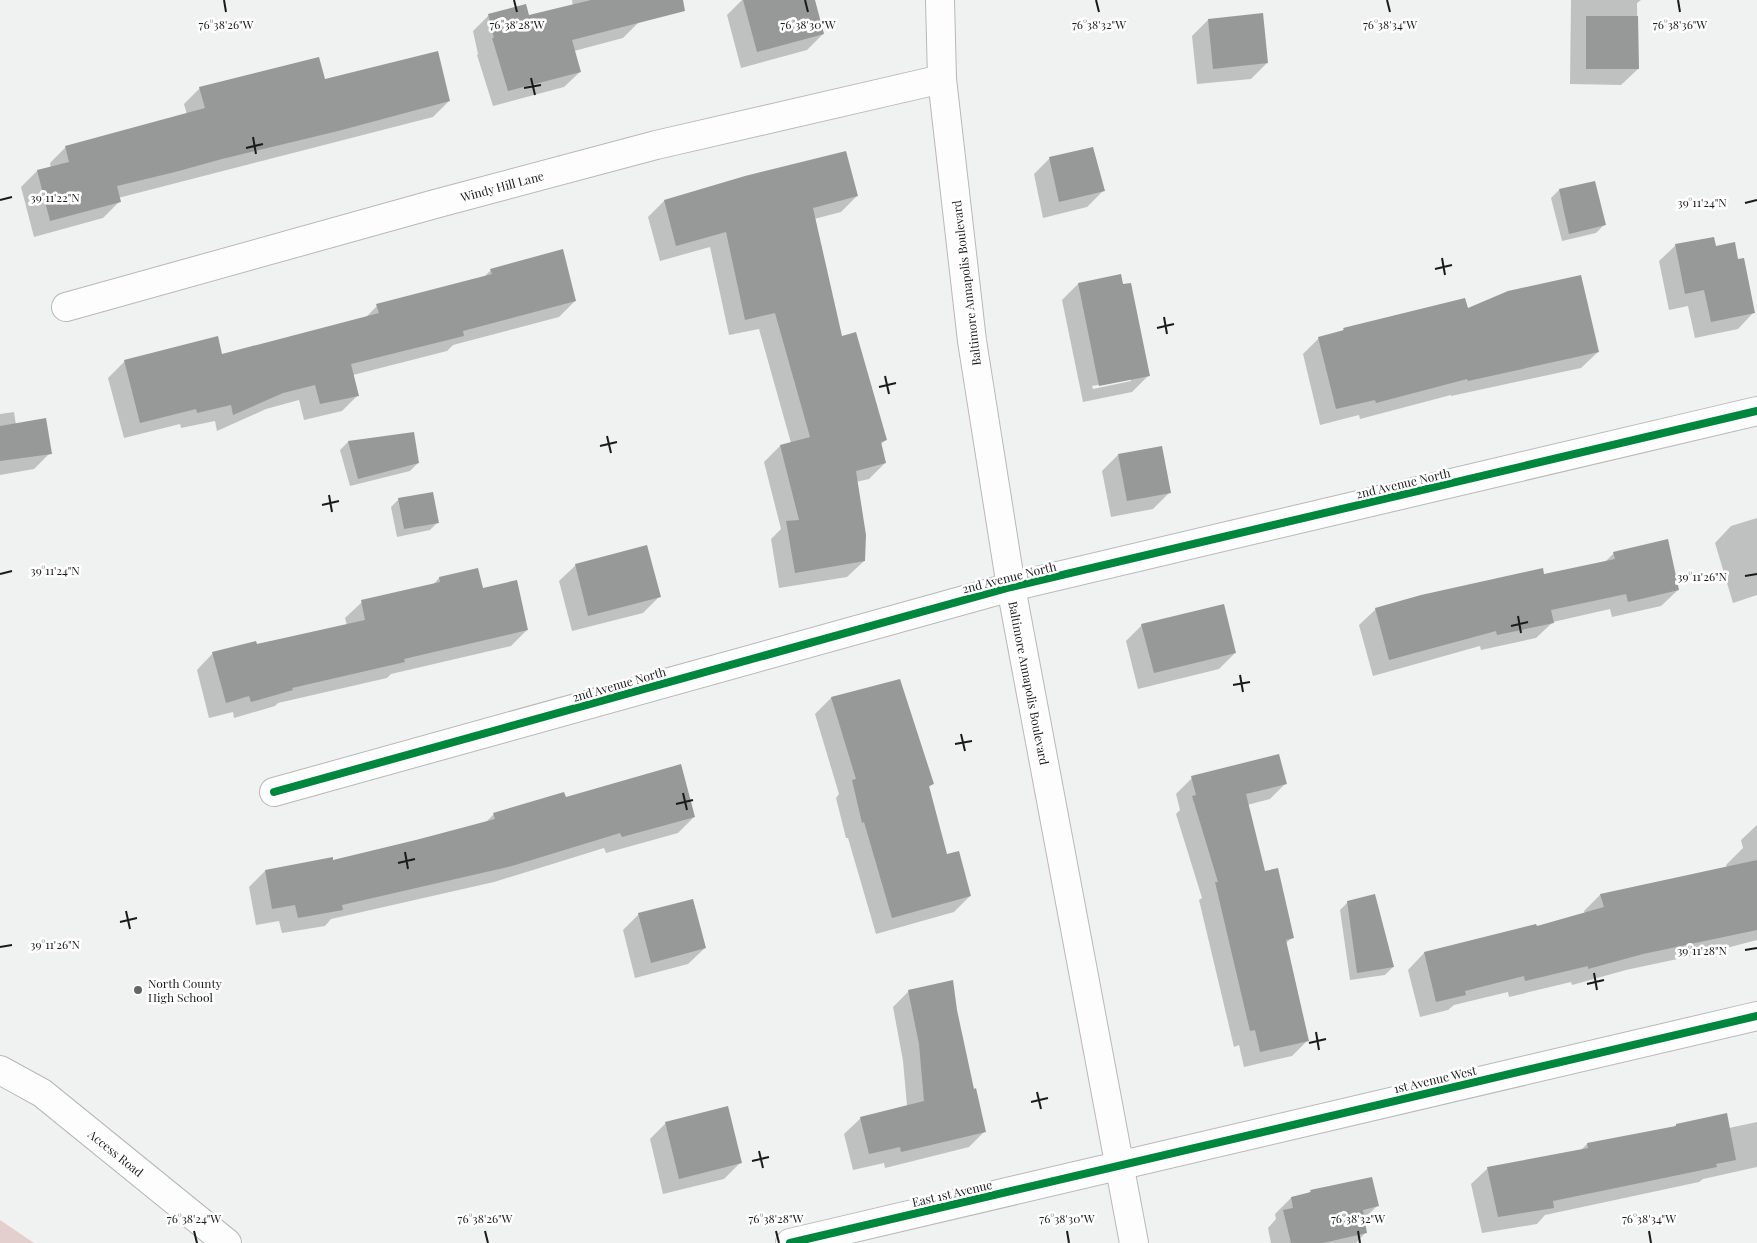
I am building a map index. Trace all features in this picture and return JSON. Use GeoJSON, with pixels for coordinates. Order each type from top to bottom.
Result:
{"type":"FeatureCollection","features":[{"type":"Feature","properties":{"kind":"street","name":"Baltimore Annapolis Boulevard"},"geometry":{"type":"LineString","coordinates":[[940,0],[942,79],[972,341],[1011,587],[1134,1243]]}},
{"type":"Feature","properties":{"kind":"street","name":"Windy Hill Lane"},"geometry":{"type":"LineString","coordinates":[[66,307],[435,204],[656,145],[942,79]]}},
{"type":"Feature","properties":{"kind":"street","name":"2nd Avenue North"},"geometry":{"type":"LineString","coordinates":[[274,792],[1011,587],[1757,411]]}},
{"type":"Feature","properties":{"kind":"street","name":"1st Avenue West"},"geometry":{"type":"LineString","coordinates":[[1119,1164],[1757,1016]]}},
{"type":"Feature","properties":{"kind":"street","name":"Access Road"},"geometry":{"type":"LineString","coordinates":[[0,1070],[42,1093],[227,1243]]}},
{"type":"Feature","properties":{"kind":"street","name":"East 1st Avenue"},"geometry":{"type":"LineString","coordinates":[[790,1243],[1119,1164]]}},
{"type":"Feature","properties":{"kind":"shaded area"},"geometry":{"type":"Polygon","coordinates":[[[0,1220],[34,1243],[0,1243],[0,1220]]]}},
{"type":"Feature","properties":{"kind":"building"},"geometry":{"type":"Polygon","coordinates":[[[591,0],[683,0],[685,11],[572,40],[581,72],[508,91],[492,38],[494,38],[488,14],[526,4],[529,15],[591,0]]]}},
{"type":"Feature","properties":{"kind":"building"},"geometry":{"type":"Polygon","coordinates":[[[743,0],[815,0],[824,34],[757,52],[743,0]]]}},
{"type":"Feature","properties":{"kind":"building"},"geometry":{"type":"Polygon","coordinates":[[[1263,13],[1268,63],[1213,69],[1208,19],[1263,13]]]}},
{"type":"Feature","properties":{"kind":"building"},"geometry":{"type":"Polygon","coordinates":[[[1586,16],[1638,16],[1639,69],[1586,69],[1586,16]]]}},
{"type":"Feature","properties":{"kind":"building"},"geometry":{"type":"Polygon","coordinates":[[[438,51],[450,101],[117,186],[121,202],[50,221],[37,170],[69,162],[65,146],[205,108],[199,87],[319,57],[325,79],[438,51]]]}},
{"type":"Feature","properties":{"kind":"building"},"geometry":{"type":"Polygon","coordinates":[[[1093,147],[1105,191],[1059,202],[1049,157],[1093,147]]]}},
{"type":"Feature","properties":{"kind":"building"},"geometry":{"type":"Polygon","coordinates":[[[846,151],[858,196],[813,208],[842,336],[856,332],[887,440],[881,442],[886,463],[856,471],[866,535],[865,561],[795,573],[786,521],[799,520],[780,445],[810,437],[775,313],[745,320],[726,232],[676,246],[664,200],[745,176],[846,151]]]}},
{"type":"Feature","properties":{"kind":"building"},"geometry":{"type":"Polygon","coordinates":[[[1595,181],[1606,225],[1569,234],[1559,189],[1595,181]]]}},
{"type":"Feature","properties":{"kind":"building"},"geometry":{"type":"Polygon","coordinates":[[[1714,237],[1716,246],[1735,242],[1738,259],[1744,258],[1755,313],[1711,322],[1704,290],[1685,294],[1675,244],[1714,237]]]}},
{"type":"Feature","properties":{"kind":"building"},"geometry":{"type":"Polygon","coordinates":[[[563,249],[576,301],[463,331],[464,336],[351,364],[359,396],[320,404],[315,385],[283,393],[233,415],[231,405],[197,413],[196,409],[140,423],[124,360],[218,336],[222,354],[379,313],[376,304],[492,274],[490,269],[563,249]]]}},
{"type":"Feature","properties":{"kind":"building"},"geometry":{"type":"Polygon","coordinates":[[[1121,274],[1123,284],[1131,283],[1150,376],[1099,386],[1078,283],[1121,274]]]}},
{"type":"Feature","properties":{"kind":"building"},"geometry":{"type":"Polygon","coordinates":[[[1581,275],[1599,352],[1468,381],[1467,379],[1376,403],[1375,400],[1336,409],[1318,337],[1344,330],[1343,328],[1465,298],[1468,308],[1508,291],[1581,275]]]}},
{"type":"Feature","properties":{"kind":"building"},"geometry":{"type":"Polygon","coordinates":[[[46,418],[52,454],[0,461],[0,426],[46,418]]]}},
{"type":"Feature","properties":{"kind":"building"},"geometry":{"type":"Polygon","coordinates":[[[414,432],[419,463],[358,479],[348,441],[414,432]]]}},
{"type":"Feature","properties":{"kind":"building"},"geometry":{"type":"Polygon","coordinates":[[[1162,446],[1171,493],[1127,501],[1118,454],[1162,446]]]}},
{"type":"Feature","properties":{"kind":"building"},"geometry":{"type":"Polygon","coordinates":[[[433,492],[439,523],[404,529],[398,498],[433,492]]]}},
{"type":"Feature","properties":{"kind":"building"},"geometry":{"type":"Polygon","coordinates":[[[1668,539],[1679,590],[1628,602],[1626,594],[1551,610],[1554,623],[1497,635],[1496,631],[1389,660],[1375,608],[1421,595],[1543,568],[1544,574],[1615,559],[1613,552],[1668,539]]]}},
{"type":"Feature","properties":{"kind":"building"},"geometry":{"type":"Polygon","coordinates":[[[647,545],[661,597],[588,616],[575,564],[647,545]]]}},
{"type":"Feature","properties":{"kind":"building"},"geometry":{"type":"Polygon","coordinates":[[[478,568],[483,588],[517,580],[528,630],[404,659],[405,662],[292,688],[293,690],[251,702],[249,696],[226,703],[212,652],[256,641],[257,644],[365,620],[361,600],[440,582],[439,577],[478,568]]]}},
{"type":"Feature","properties":{"kind":"building"},"geometry":{"type":"Polygon","coordinates":[[[1224,604],[1236,653],[1154,673],[1141,624],[1224,604]]]}},
{"type":"Feature","properties":{"kind":"building"},"geometry":{"type":"Polygon","coordinates":[[[900,679],[934,784],[929,786],[947,854],[959,851],[971,896],[892,918],[864,822],[862,823],[852,780],[856,779],[831,697],[900,679]]]}},
{"type":"Feature","properties":{"kind":"building"},"geometry":{"type":"Polygon","coordinates":[[[1279,754],[1287,784],[1246,794],[1265,871],[1278,868],[1294,938],[1286,940],[1309,1041],[1260,1052],[1255,1030],[1250,1031],[1215,882],[1218,882],[1192,796],[1196,795],[1191,776],[1279,754]]]}},
{"type":"Feature","properties":{"kind":"building"},"geometry":{"type":"Polygon","coordinates":[[[681,764],[695,817],[622,837],[620,833],[512,866],[342,905],[343,910],[298,918],[295,905],[272,909],[265,870],[333,857],[333,860],[416,840],[495,819],[493,813],[564,792],[566,797],[681,764]]]}},
{"type":"Feature","properties":{"kind":"building"},"geometry":{"type":"Polygon","coordinates":[[[1757,860],[1757,930],[1643,954],[1588,969],[1588,966],[1525,981],[1524,976],[1465,991],[1466,995],[1436,1002],[1424,952],[1536,924],[1537,926],[1604,907],[1600,894],[1757,860]]]}},
{"type":"Feature","properties":{"kind":"building"},"geometry":{"type":"Polygon","coordinates":[[[1375,894],[1394,967],[1357,973],[1347,901],[1375,894]]]}},
{"type":"Feature","properties":{"kind":"building"},"geometry":{"type":"Polygon","coordinates":[[[693,899],[706,948],[651,963],[638,913],[693,899]]]}},
{"type":"Feature","properties":{"kind":"building"},"geometry":{"type":"Polygon","coordinates":[[[953,980],[957,1010],[974,1089],[976,1088],[986,1132],[901,1152],[900,1147],[869,1154],[860,1117],[924,1101],[919,1044],[908,990],[953,980]]]}},
{"type":"Feature","properties":{"kind":"building"},"geometry":{"type":"Polygon","coordinates":[[[728,1106],[742,1163],[679,1179],[665,1122],[728,1106]]]}},
{"type":"Feature","properties":{"kind":"building"},"geometry":{"type":"Polygon","coordinates":[[[1727,1113],[1736,1160],[1716,1164],[1717,1167],[1553,1201],[1554,1208],[1498,1217],[1487,1167],[1588,1148],[1587,1143],[1676,1126],[1676,1124],[1727,1113]]]}},
{"type":"Feature","properties":{"kind":"building"},"geometry":{"type":"Polygon","coordinates":[[[1372,1177],[1379,1206],[1363,1210],[1367,1233],[1323,1243],[1291,1243],[1283,1210],[1293,1208],[1291,1197],[1311,1192],[1310,1190],[1372,1177]]]}},
{"type":"Feature","properties":{"kind":"cycle path"},"geometry":{"type":"LineString","coordinates":[[274,792],[1011,587],[1757,411]]}},
{"type":"Feature","properties":{"kind":"cycle path"},"geometry":{"type":"LineString","coordinates":[[790,1243],[1757,1016]]}},
{"type":"Feature","properties":{"kind":"place","name":"North County High School"},"geometry":{"type":"Point","coordinates":[138,990]}}]}
